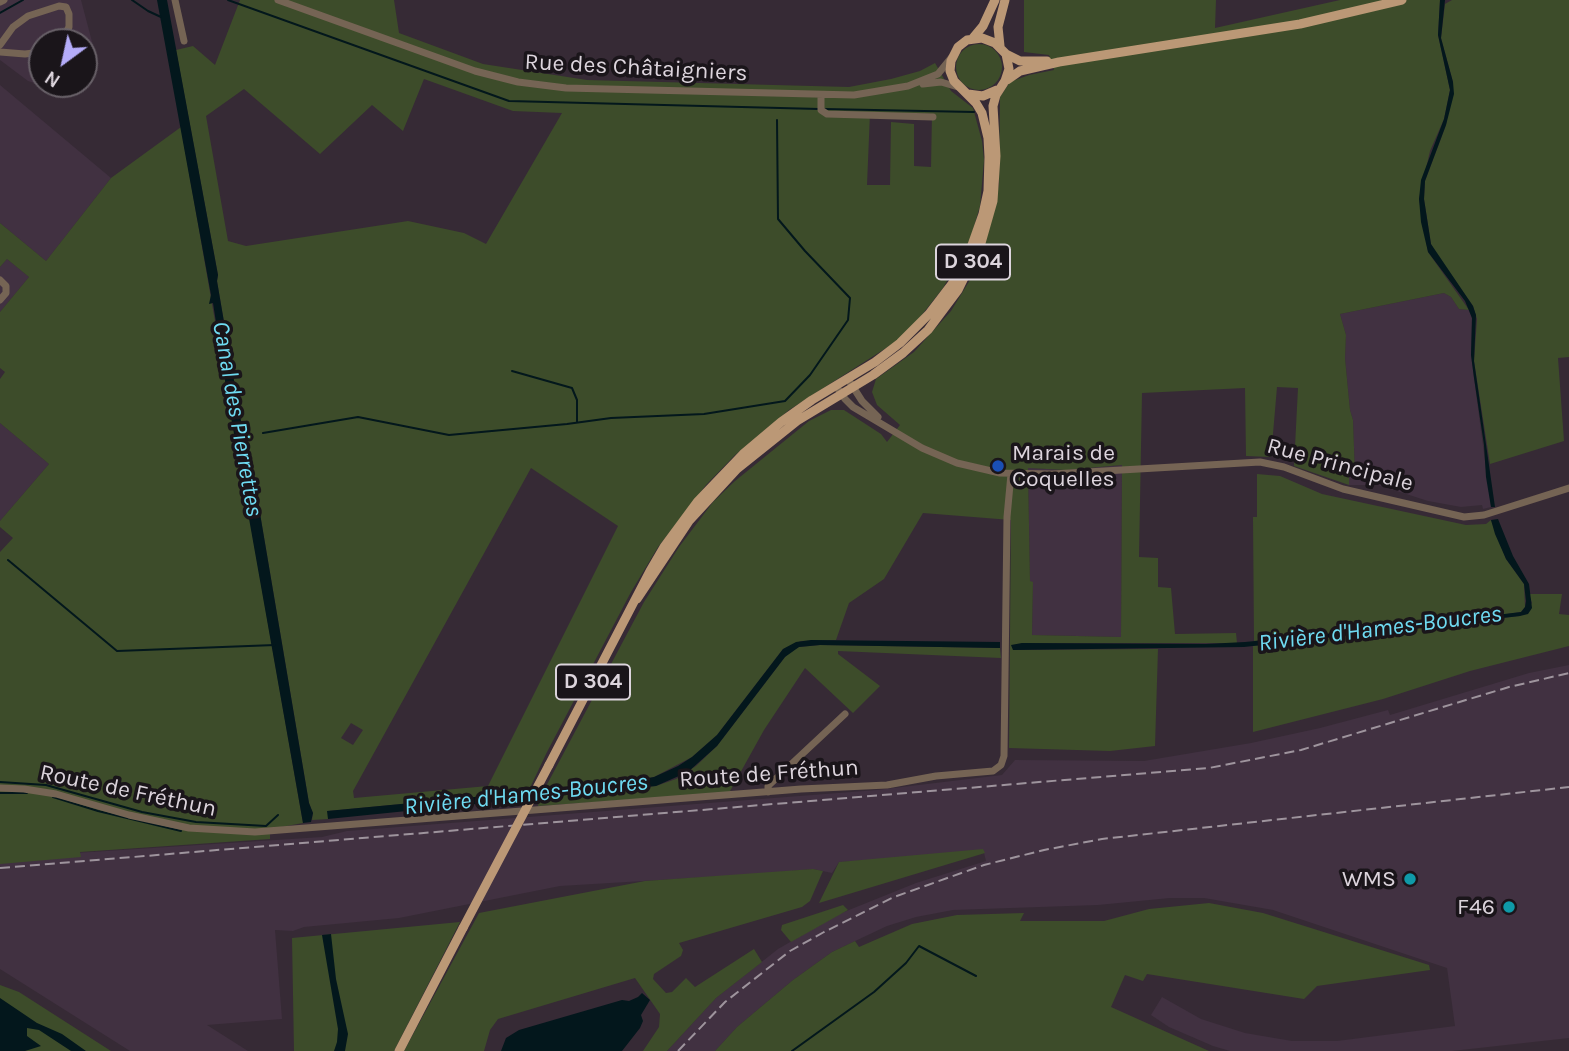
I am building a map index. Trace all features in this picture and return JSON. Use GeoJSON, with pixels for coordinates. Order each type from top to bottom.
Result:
{"type":"FeatureCollection","features":[{"type":"Feature","properties":{"kind":"main road"},"geometry":{"type":"LineString","coordinates":[[995,0],[986,22],[973,38],[960,45],[952,58],[951,75],[958,87],[966,93],[983,96],[1020,71],[1059,62],[1300,24],[1402,0]]}},
{"type":"Feature","properties":{"kind":"main road"},"geometry":{"type":"LineString","coordinates":[[1002,85],[1009,69],[998,27],[1005,0]]}},
{"type":"Feature","properties":{"kind":"main road"},"geometry":{"type":"LineString","coordinates":[[973,38],[987,39],[1020,61],[1059,62]]}},
{"type":"Feature","properties":{"kind":"main road","name":"D 304"},"geometry":{"type":"LineString","coordinates":[[398,1051],[664,547],[714,483],[743,454],[781,422],[894,360],[924,334],[951,302],[969,272],[984,236],[993,201],[996,164],[993,106],[1002,85]]}},
{"type":"Feature","properties":{"kind":"main road","name":"D 304"},"geometry":{"type":"LineString","coordinates":[[850,383],[918,327],[947,292],[972,245],[986,198],[989,144],[982,113],[966,93]]}},
{"type":"Feature","properties":{"kind":"street"},"geometry":{"type":"LineString","coordinates":[[176,0],[184,41]]}},
{"type":"Feature","properties":{"kind":"street","name":"Rue des Châtaigniers"},"geometry":{"type":"LineString","coordinates":[[278,0],[455,65],[518,82],[589,89],[821,103],[908,86],[938,74],[952,58]]}},
{"type":"Feature","properties":{"kind":"street"},"geometry":{"type":"LineString","coordinates":[[0,45],[13,27],[27,16],[59,6],[66,7],[69,14],[68,28]]}},
{"type":"Feature","properties":{"kind":"street"},"geometry":{"type":"LineString","coordinates":[[0,52],[28,52]]}},
{"type":"Feature","properties":{"kind":"street"},"geometry":{"type":"LineString","coordinates":[[908,86],[937,82],[958,87]]}},
{"type":"Feature","properties":{"kind":"street"},"geometry":{"type":"LineString","coordinates":[[821,103],[834,115],[933,117]]}},
{"type":"Feature","properties":{"kind":"street"},"geometry":{"type":"LineString","coordinates":[[0,280],[6,286],[6,293],[0,300]]}},
{"type":"Feature","properties":{"kind":"street"},"geometry":{"type":"LineString","coordinates":[[850,383],[871,411],[897,433]]}},
{"type":"Feature","properties":{"kind":"street"},"geometry":{"type":"LineString","coordinates":[[838,390],[853,407],[897,433]]}},
{"type":"Feature","properties":{"kind":"street","name":"Rue Principale"},"geometry":{"type":"LineString","coordinates":[[897,433],[951,461],[985,471],[1066,474],[1260,462],[1284,467],[1343,489],[1464,517],[1485,515],[1569,488]]}},
{"type":"Feature","properties":{"kind":"street","name":"Route de Fréthun"},"geometry":{"type":"LineString","coordinates":[[0,789],[24,789],[56,794],[129,815],[189,828],[246,832],[893,785],[936,776],[990,771],[1000,765],[1004,756],[1007,517],[1011,474]]}},
{"type":"Feature","properties":{"kind":"street"},"geometry":{"type":"LineString","coordinates":[[768,792],[768,786],[845,714]]}},
{"type":"Feature","properties":{"kind":"shaded area"},"geometry":{"type":"Polygon","coordinates":[[[0,0],[81,0],[88,28],[28,28],[28,81],[0,60],[0,0]]]}},
{"type":"Feature","properties":{"kind":"shaded area"},"geometry":{"type":"Polygon","coordinates":[[[0,85],[111,178],[46,261],[0,223],[0,85]]]}},
{"type":"Feature","properties":{"kind":"shaded area"},"geometry":{"type":"Polygon","coordinates":[[[7,259],[29,277],[0,312],[0,267],[7,259]]]}},
{"type":"Feature","properties":{"kind":"shaded area"},"geometry":{"type":"Polygon","coordinates":[[[1444,293],[1451,297],[1459,309],[1469,310],[1472,319],[1471,355],[1491,507],[1483,509],[1482,505],[1461,507],[1428,501],[1378,485],[1349,485],[1349,475],[1355,475],[1353,420],[1345,358],[1346,335],[1340,314],[1444,293]]]}},
{"type":"Feature","properties":{"kind":"shaded area"},"geometry":{"type":"Polygon","coordinates":[[[0,423],[49,464],[0,521],[0,423]]]}},
{"type":"Feature","properties":{"kind":"shaded area"},"geometry":{"type":"Polygon","coordinates":[[[1122,465],[1121,637],[1032,635],[1033,582],[1030,582],[1028,468],[1066,470],[1122,465]]]}},
{"type":"Feature","properties":{"kind":"shaded area"},"geometry":{"type":"Polygon","coordinates":[[[1569,665],[1569,1038],[1452,1051],[1230,1051],[1213,1046],[1169,1027],[1151,1015],[1162,997],[1201,1019],[1245,1033],[1292,1041],[1337,1041],[1455,1026],[1447,968],[1273,910],[1204,898],[1170,898],[1098,905],[953,910],[916,917],[887,926],[832,952],[793,980],[737,1027],[715,1051],[667,1051],[716,998],[778,949],[839,914],[916,883],[986,861],[984,853],[839,862],[832,873],[813,869],[560,886],[399,918],[304,927],[293,931],[275,930],[282,1019],[207,1025],[248,1051],[130,1051],[0,969],[0,849],[60,854],[322,837],[347,831],[877,790],[1002,775],[1015,760],[1144,761],[1251,743],[1388,710],[1390,715],[1529,673],[1569,665]]]}},
{"type":"Feature","properties":{"kind":"green space"},"geometry":{"type":"Polygon","coordinates":[[[240,0],[394,0],[399,33],[483,64],[587,80],[849,87],[920,71],[935,63],[951,91],[973,108],[984,160],[980,206],[970,240],[943,288],[897,341],[789,410],[735,455],[706,485],[658,547],[631,592],[528,792],[328,811],[328,819],[312,820],[313,813],[309,803],[254,478],[243,433],[218,275],[176,50],[193,46],[215,65],[240,0]],[[424,79],[403,131],[372,105],[320,154],[244,89],[206,116],[228,241],[246,246],[408,221],[464,233],[486,244],[562,113],[513,111],[424,79]],[[870,113],[867,185],[890,185],[891,122],[914,124],[914,166],[931,167],[932,114],[870,113]],[[531,468],[353,791],[354,798],[488,786],[618,526],[531,468]],[[351,723],[341,738],[353,745],[363,730],[351,723]]]}},
{"type":"Feature","properties":{"kind":"green space"},"geometry":{"type":"Polygon","coordinates":[[[1024,0],[1216,0],[1215,28],[1340,0],[1440,0],[1438,35],[1450,90],[1444,119],[1430,151],[1419,199],[1428,252],[1469,310],[1459,309],[1451,297],[1444,293],[1340,314],[1346,335],[1345,358],[1353,420],[1355,475],[1349,475],[1349,485],[1294,466],[1298,388],[1277,387],[1271,457],[1246,456],[1245,388],[1142,393],[1139,557],[1158,558],[1158,587],[1171,588],[1175,634],[1236,633],[1237,643],[1022,643],[1013,650],[1158,649],[1155,746],[1110,751],[1009,748],[1011,520],[923,513],[884,579],[849,603],[836,640],[801,641],[783,649],[717,735],[692,757],[654,777],[543,792],[644,602],[679,547],[713,502],[809,421],[831,410],[844,410],[881,434],[887,442],[900,425],[877,405],[872,392],[876,379],[914,352],[951,311],[973,275],[994,212],[999,183],[1000,97],[1010,82],[1054,70],[1049,55],[1024,52],[1024,0]],[[1122,465],[1066,470],[1028,468],[1030,581],[1033,582],[1032,635],[1121,637],[1122,465]]]}},
{"type":"Feature","properties":{"kind":"green space"},"geometry":{"type":"Polygon","coordinates":[[[1452,0],[1569,0],[1569,357],[1558,358],[1564,441],[1490,464],[1474,361],[1477,319],[1473,306],[1431,244],[1424,199],[1425,181],[1446,125],[1453,82],[1441,38],[1445,4],[1452,0]]]}},
{"type":"Feature","properties":{"kind":"green space"},"geometry":{"type":"Polygon","coordinates":[[[979,44],[995,51],[1002,67],[995,83],[979,90],[963,83],[956,67],[963,51],[979,44]]]}},
{"type":"Feature","properties":{"kind":"green space"},"geometry":{"type":"Polygon","coordinates":[[[181,127],[303,823],[270,829],[270,839],[80,852],[81,857],[0,864],[0,552],[13,538],[0,527],[0,521],[49,464],[0,423],[0,379],[5,372],[0,368],[0,312],[29,277],[7,259],[0,267],[0,223],[46,261],[111,178],[181,127]]]}},
{"type":"Feature","properties":{"kind":"green space"},"geometry":{"type":"Polygon","coordinates":[[[1257,474],[1280,476],[1322,494],[1466,525],[1486,524],[1491,520],[1506,559],[1524,584],[1525,607],[1521,612],[1486,617],[1254,641],[1253,517],[1257,517],[1257,474]]]}},
{"type":"Feature","properties":{"kind":"green space"},"geometry":{"type":"Polygon","coordinates":[[[1529,594],[1562,594],[1559,614],[1569,615],[1569,646],[1470,671],[1383,699],[1253,732],[1253,646],[1520,616],[1532,603],[1529,594]]]}},
{"type":"Feature","properties":{"kind":"green space"},"geometry":{"type":"Polygon","coordinates":[[[820,645],[1000,648],[1001,658],[838,651],[838,654],[880,686],[853,713],[805,668],[764,730],[729,793],[538,806],[540,797],[656,786],[676,779],[696,766],[717,746],[788,653],[799,647],[820,645]]]}},
{"type":"Feature","properties":{"kind":"green space"},"geometry":{"type":"Polygon","coordinates":[[[983,849],[985,853],[819,903],[839,862],[983,849]]]}},
{"type":"Feature","properties":{"kind":"green space"},"geometry":{"type":"Polygon","coordinates":[[[813,869],[823,871],[810,901],[802,907],[679,943],[683,950],[681,956],[654,974],[653,979],[666,993],[672,992],[686,978],[695,987],[754,949],[762,962],[716,998],[667,1051],[643,1051],[659,1027],[660,1014],[635,978],[498,1019],[490,1030],[484,1051],[404,1051],[479,913],[645,881],[813,869]]]}},
{"type":"Feature","properties":{"kind":"green space"},"geometry":{"type":"Polygon","coordinates":[[[1209,903],[1263,913],[1429,965],[1430,970],[1317,986],[1304,999],[1147,974],[1143,981],[1125,975],[1111,1007],[1209,1051],[715,1051],[737,1027],[793,980],[832,952],[855,941],[859,947],[912,924],[957,915],[1024,913],[1020,921],[1104,921],[1149,909],[1209,903]]]}},
{"type":"Feature","properties":{"kind":"green space"},"geometry":{"type":"Polygon","coordinates":[[[843,905],[848,910],[791,942],[781,930],[782,925],[843,905]]]}},
{"type":"Feature","properties":{"kind":"green space"},"geometry":{"type":"Polygon","coordinates":[[[460,922],[394,1051],[294,1051],[292,938],[460,922]]]}},
{"type":"Feature","properties":{"kind":"green space"},"geometry":{"type":"Polygon","coordinates":[[[0,985],[19,992],[111,1051],[0,1051],[0,985]]]}},
{"type":"Feature","properties":{"kind":"water","name":"Canal des Pierrettes"},"geometry":{"type":"Polygon","coordinates":[[[157,0],[167,0],[218,275],[243,433],[254,478],[309,803],[313,813],[311,822],[303,823],[213,303],[209,304],[211,295],[157,0]]]}},
{"type":"Feature","properties":{"kind":"water"},"geometry":{"type":"Polygon","coordinates":[[[1440,0],[1445,0],[1441,38],[1454,94],[1446,125],[1425,181],[1424,199],[1431,244],[1473,306],[1476,315],[1474,361],[1495,507],[1491,507],[1486,477],[1471,355],[1472,318],[1465,301],[1428,252],[1421,222],[1421,180],[1444,119],[1450,90],[1438,35],[1440,0]]]}},
{"type":"Feature","properties":{"kind":"water","name":"Rivière d'Hames-Boucres"},"geometry":{"type":"Polygon","coordinates":[[[1498,519],[1513,556],[1529,584],[1532,608],[1528,614],[1244,647],[1013,650],[1011,645],[1245,642],[1521,612],[1526,601],[1524,584],[1506,559],[1495,534],[1491,520],[1498,519]]]}},
{"type":"Feature","properties":{"kind":"water"},"geometry":{"type":"Polygon","coordinates":[[[796,642],[1000,642],[1000,648],[820,645],[799,647],[785,657],[717,746],[688,772],[656,786],[537,798],[540,792],[654,777],[678,766],[717,735],[783,649],[796,642]]]}},
{"type":"Feature","properties":{"kind":"water","name":"Rivière d'Hames-Boucres"},"geometry":{"type":"Polygon","coordinates":[[[528,792],[525,799],[328,819],[327,811],[528,792]]]}},
{"type":"Feature","properties":{"kind":"water"},"geometry":{"type":"Polygon","coordinates":[[[331,934],[336,979],[348,1034],[345,1051],[334,1051],[338,1029],[322,935],[331,934]]]}},
{"type":"Feature","properties":{"kind":"water"},"geometry":{"type":"Polygon","coordinates":[[[642,993],[650,1000],[641,1015],[643,1021],[622,1051],[501,1051],[506,1038],[519,1030],[622,1000],[629,1001],[642,993]]]}},
{"type":"Feature","properties":{"kind":"water"},"geometry":{"type":"Polygon","coordinates":[[[0,998],[86,1051],[71,1051],[39,1030],[27,1028],[27,1036],[41,1046],[25,1051],[0,1051],[0,998]]]}},
{"type":"Feature","properties":{"kind":"waterway"},"geometry":{"type":"LineString","coordinates":[[0,13],[23,0]]}},
{"type":"Feature","properties":{"kind":"waterway"},"geometry":{"type":"LineString","coordinates":[[132,0],[161,17]]}},
{"type":"Feature","properties":{"kind":"waterway"},"geometry":{"type":"LineString","coordinates":[[228,0],[509,101],[819,109]]}},
{"type":"Feature","properties":{"kind":"waterway"},"geometry":{"type":"LineString","coordinates":[[824,109],[974,112]]}},
{"type":"Feature","properties":{"kind":"waterway","name":"Canal des Pierrettes"},"geometry":{"type":"LineString","coordinates":[[263,433],[358,417],[449,435],[611,418],[704,414],[785,401],[810,375],[848,320],[850,298],[778,219],[777,120]]}},
{"type":"Feature","properties":{"kind":"waterway"},"geometry":{"type":"LineString","coordinates":[[512,371],[572,388],[577,400],[577,421]]}},
{"type":"Feature","properties":{"kind":"waterway"},"geometry":{"type":"LineString","coordinates":[[8,560],[117,651],[275,645]]}},
{"type":"Feature","properties":{"kind":"waterway"},"geometry":{"type":"LineString","coordinates":[[0,782],[46,785],[142,812],[196,822],[266,826],[278,815]]}},
{"type":"Feature","properties":{"kind":"waterway"},"geometry":{"type":"LineString","coordinates":[[0,793],[27,793]]}},
{"type":"Feature","properties":{"kind":"waterway"},"geometry":{"type":"LineString","coordinates":[[53,797],[181,831]]}},
{"type":"Feature","properties":{"kind":"waterway"},"geometry":{"type":"LineString","coordinates":[[792,1051],[874,992],[906,963],[919,946],[976,976]]}},
{"type":"Feature","properties":{"kind":"railway"},"geometry":{"type":"LineString","coordinates":[[0,868],[1209,768],[1301,750],[1509,687],[1569,673]]}},
{"type":"Feature","properties":{"kind":"railway"},"geometry":{"type":"LineString","coordinates":[[678,1051],[725,1002],[790,951],[894,897],[984,865],[1102,839],[1569,787]]}},
{"type":"Feature","properties":{"kind":"place","name":"Marais de Coquelles"},"geometry":{"type":"Point","coordinates":[998,466]}},
{"type":"Feature","properties":{"kind":"place","name":"WMS"},"geometry":{"type":"Point","coordinates":[1410,879]}},
{"type":"Feature","properties":{"kind":"place","name":"F46"},"geometry":{"type":"Point","coordinates":[1509,907]}}]}
